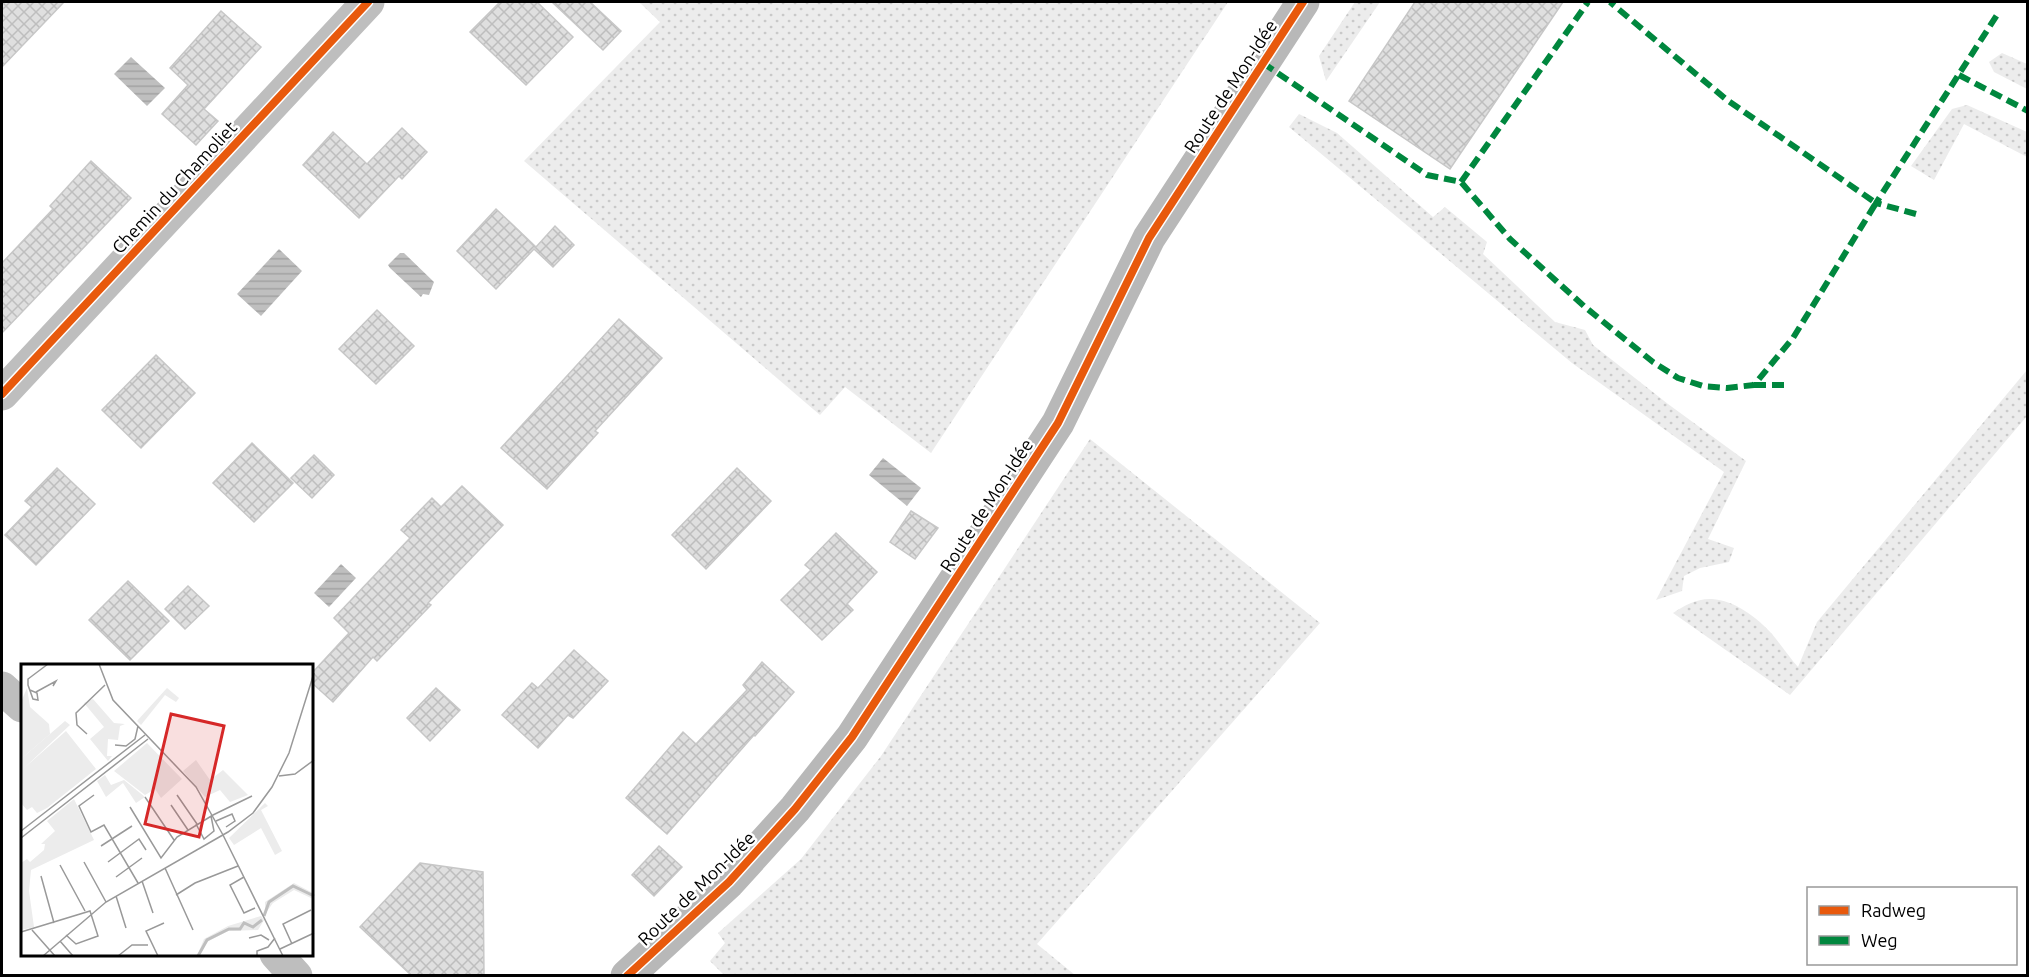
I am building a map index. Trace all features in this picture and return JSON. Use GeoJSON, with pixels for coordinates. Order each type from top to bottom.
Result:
{"type":"FeatureCollection","features":[{"type":"Feature","properties":{"kind":"main road","name":"Route de Mon-Idée"},"geometry":{"type":"LineString","coordinates":[[627,975],[729,882],[795,809],[852,737],[1058,423],[1149,238],[1303,2]]}},
{"type":"Feature","properties":{"kind":"street","name":"Chemin du Chamoliet"},"geometry":{"type":"LineString","coordinates":[[2,394],[368,2]]}},
{"type":"Feature","properties":{"kind":"street"},"geometry":{"type":"LineString","coordinates":[[2,688],[21,705]]}},
{"type":"Feature","properties":{"kind":"street"},"geometry":{"type":"LineString","coordinates":[[278,956],[296,975]]}},
{"type":"Feature","properties":{"kind":"shaded area"},"geometry":{"type":"Polygon","coordinates":[[[639,2],[1228,2],[931,453],[845,387],[820,415],[524,161],[660,22],[639,2]]]}},
{"type":"Feature","properties":{"kind":"shaded area"},"geometry":{"type":"Polygon","coordinates":[[[1355,2],[1380,2],[1326,81],[1319,56],[1355,2]]]}},
{"type":"Feature","properties":{"kind":"shaded area"},"geometry":{"type":"Polygon","coordinates":[[[2002,53],[2027,64],[2027,89],[1994,72],[1989,62],[2002,53]]]}},
{"type":"Feature","properties":{"kind":"shaded area"},"geometry":{"type":"Polygon","coordinates":[[[131,57],[165,88],[147,106],[114,74],[131,57]]]}},
{"type":"Feature","properties":{"kind":"shaded area"},"geometry":{"type":"Polygon","coordinates":[[[1967,105],[2027,132],[2027,157],[1964,124],[1934,180],[1911,166],[1952,109],[1967,105]]]}},
{"type":"Feature","properties":{"kind":"shaded area"},"geometry":{"type":"Polygon","coordinates":[[[1299,114],[1337,133],[1433,217],[1445,207],[1487,242],[1483,254],[1555,322],[1585,330],[1593,345],[1746,461],[1708,539],[1734,548],[1729,562],[1700,568],[1684,576],[1682,591],[1656,600],[1724,472],[1572,363],[1289,127],[1299,114]]]}},
{"type":"Feature","properties":{"kind":"shaded area"},"geometry":{"type":"Polygon","coordinates":[[[279,249],[302,271],[261,316],[237,294],[279,249]]]}},
{"type":"Feature","properties":{"kind":"shaded area"},"geometry":{"type":"Polygon","coordinates":[[[400,253],[404,253],[434,282],[429,295],[423,294],[421,297],[390,268],[388,265],[400,253]]]}},
{"type":"Feature","properties":{"kind":"shaded area"},"geometry":{"type":"Polygon","coordinates":[[[2027,370],[2027,416],[1790,695],[1673,613],[1702,600],[1720,600],[1737,606],[1753,616],[1772,634],[1798,667],[1817,622],[2027,370]]]}},
{"type":"Feature","properties":{"kind":"shaded area"},"geometry":{"type":"Polygon","coordinates":[[[1090,439],[1320,623],[1037,944],[1075,975],[724,975],[710,961],[725,943],[718,933],[801,859],[881,756],[1090,439]]]}},
{"type":"Feature","properties":{"kind":"shaded area"},"geometry":{"type":"Polygon","coordinates":[[[883,458],[921,488],[907,506],[869,475],[883,458]]]}},
{"type":"Feature","properties":{"kind":"shaded area"},"geometry":{"type":"Polygon","coordinates":[[[341,564],[356,578],[329,607],[314,593],[341,564]]]}},
{"type":"Feature","properties":{"kind":"building"},"geometry":{"type":"Polygon","coordinates":[[[2,2],[64,2],[2,67],[2,2]]]}},
{"type":"Feature","properties":{"kind":"building"},"geometry":{"type":"Polygon","coordinates":[[[500,2],[537,2],[573,37],[526,85],[470,32],[500,2]]]}},
{"type":"Feature","properties":{"kind":"building"},"geometry":{"type":"Polygon","coordinates":[[[552,2],[590,2],[621,31],[603,50],[552,2]]]}},
{"type":"Feature","properties":{"kind":"building"},"geometry":{"type":"Polygon","coordinates":[[[1415,2],[1563,2],[1450,169],[1349,101],[1415,2]]]}},
{"type":"Feature","properties":{"kind":"building"},"geometry":{"type":"Polygon","coordinates":[[[221,11],[261,47],[204,109],[218,121],[196,145],[162,114],[188,85],[170,68],[221,11]]]}},
{"type":"Feature","properties":{"kind":"building"},"geometry":{"type":"Polygon","coordinates":[[[402,128],[427,152],[402,179],[399,176],[359,218],[303,165],[333,132],[367,164],[402,128]]]}},
{"type":"Feature","properties":{"kind":"building"},"geometry":{"type":"Polygon","coordinates":[[[91,161],[131,198],[2,333],[2,263],[53,209],[50,206],[91,161]]]}},
{"type":"Feature","properties":{"kind":"building"},"geometry":{"type":"Polygon","coordinates":[[[496,209],[536,247],[555,226],[574,245],[553,267],[534,249],[496,289],[457,251],[496,209]]]}},
{"type":"Feature","properties":{"kind":"building"},"geometry":{"type":"Polygon","coordinates":[[[377,310],[414,346],[376,384],[339,349],[377,310]]]}},
{"type":"Feature","properties":{"kind":"building"},"geometry":{"type":"Polygon","coordinates":[[[619,319],[662,358],[595,431],[598,433],[547,489],[501,448],[619,319]]]}},
{"type":"Feature","properties":{"kind":"building"},"geometry":{"type":"Polygon","coordinates":[[[156,355],[195,393],[141,448],[102,410],[156,355]]]}},
{"type":"Feature","properties":{"kind":"building"},"geometry":{"type":"Polygon","coordinates":[[[252,443],[293,483],[254,522],[213,483],[252,443]]]}},
{"type":"Feature","properties":{"kind":"building"},"geometry":{"type":"Polygon","coordinates":[[[314,455],[334,475],[312,498],[291,478],[314,455]]]}},
{"type":"Feature","properties":{"kind":"building"},"geometry":{"type":"Polygon","coordinates":[[[57,468],[95,504],[36,565],[5,535],[32,507],[25,501],[57,468]]]}},
{"type":"Feature","properties":{"kind":"building"},"geometry":{"type":"Polygon","coordinates":[[[737,468],[771,501],[706,569],[672,535],[737,468]]]}},
{"type":"Feature","properties":{"kind":"building"},"geometry":{"type":"Polygon","coordinates":[[[462,486],[503,525],[428,603],[431,605],[377,661],[373,657],[333,702],[314,685],[314,671],[349,633],[334,618],[410,538],[401,530],[432,498],[441,507],[462,486]]]}},
{"type":"Feature","properties":{"kind":"building"},"geometry":{"type":"Polygon","coordinates":[[[911,511],[938,528],[915,559],[890,542],[911,511]]]}},
{"type":"Feature","properties":{"kind":"building"},"geometry":{"type":"Polygon","coordinates":[[[836,533],[877,572],[847,604],[853,610],[822,640],[781,600],[811,570],[805,565],[836,533]]]}},
{"type":"Feature","properties":{"kind":"building"},"geometry":{"type":"Polygon","coordinates":[[[128,581],[169,621],[130,660],[89,620],[128,581]]]}},
{"type":"Feature","properties":{"kind":"building"},"geometry":{"type":"Polygon","coordinates":[[[188,586],[209,606],[185,629],[165,609],[188,586]]]}},
{"type":"Feature","properties":{"kind":"building"},"geometry":{"type":"Polygon","coordinates":[[[574,650],[608,681],[573,718],[568,715],[538,748],[502,715],[532,683],[538,688],[574,650]]]}},
{"type":"Feature","properties":{"kind":"building"},"geometry":{"type":"Polygon","coordinates":[[[762,662],[794,692],[667,834],[626,798],[683,732],[696,744],[747,690],[743,685],[762,662]]]}},
{"type":"Feature","properties":{"kind":"building"},"geometry":{"type":"Polygon","coordinates":[[[436,688],[460,710],[430,741],[407,718],[436,688]]]}},
{"type":"Feature","properties":{"kind":"building"},"geometry":{"type":"Polygon","coordinates":[[[659,846],[682,867],[654,896],[632,875],[659,846]]]}},
{"type":"Feature","properties":{"kind":"building"},"geometry":{"type":"Polygon","coordinates":[[[420,863],[483,872],[484,975],[411,975],[360,927],[420,863]]]}},
{"type":"Feature","properties":{"kind":"marked path"},"geometry":{"type":"LineString","coordinates":[[1461,182],[1588,2]]}},
{"type":"Feature","properties":{"kind":"marked path"},"geometry":{"type":"LineString","coordinates":[[1263,63],[1427,175],[1461,182],[1510,239],[1585,307],[1653,362],[1678,378],[1703,386],[1727,388],[1754,385],[1793,338],[1876,203],[1727,100],[1610,2]]}},
{"type":"Feature","properties":{"kind":"marked path"},"geometry":{"type":"LineString","coordinates":[[1916,214],[1876,203],[1997,15]]}},
{"type":"Feature","properties":{"kind":"marked path"},"geometry":{"type":"LineString","coordinates":[[1959,75],[2028,111]]}},
{"type":"Feature","properties":{"kind":"marked path"},"geometry":{"type":"LineString","coordinates":[[1754,385],[1784,385]]}},
{"type":"Feature","properties":{"kind":"cycle path"},"geometry":{"type":"LineString","coordinates":[[2,394],[368,2]]}},
{"type":"Feature","properties":{"kind":"cycle path"},"geometry":{"type":"LineString","coordinates":[[627,976],[729,882],[795,809],[852,737],[1058,423],[1149,238],[1303,2]]}}]}
